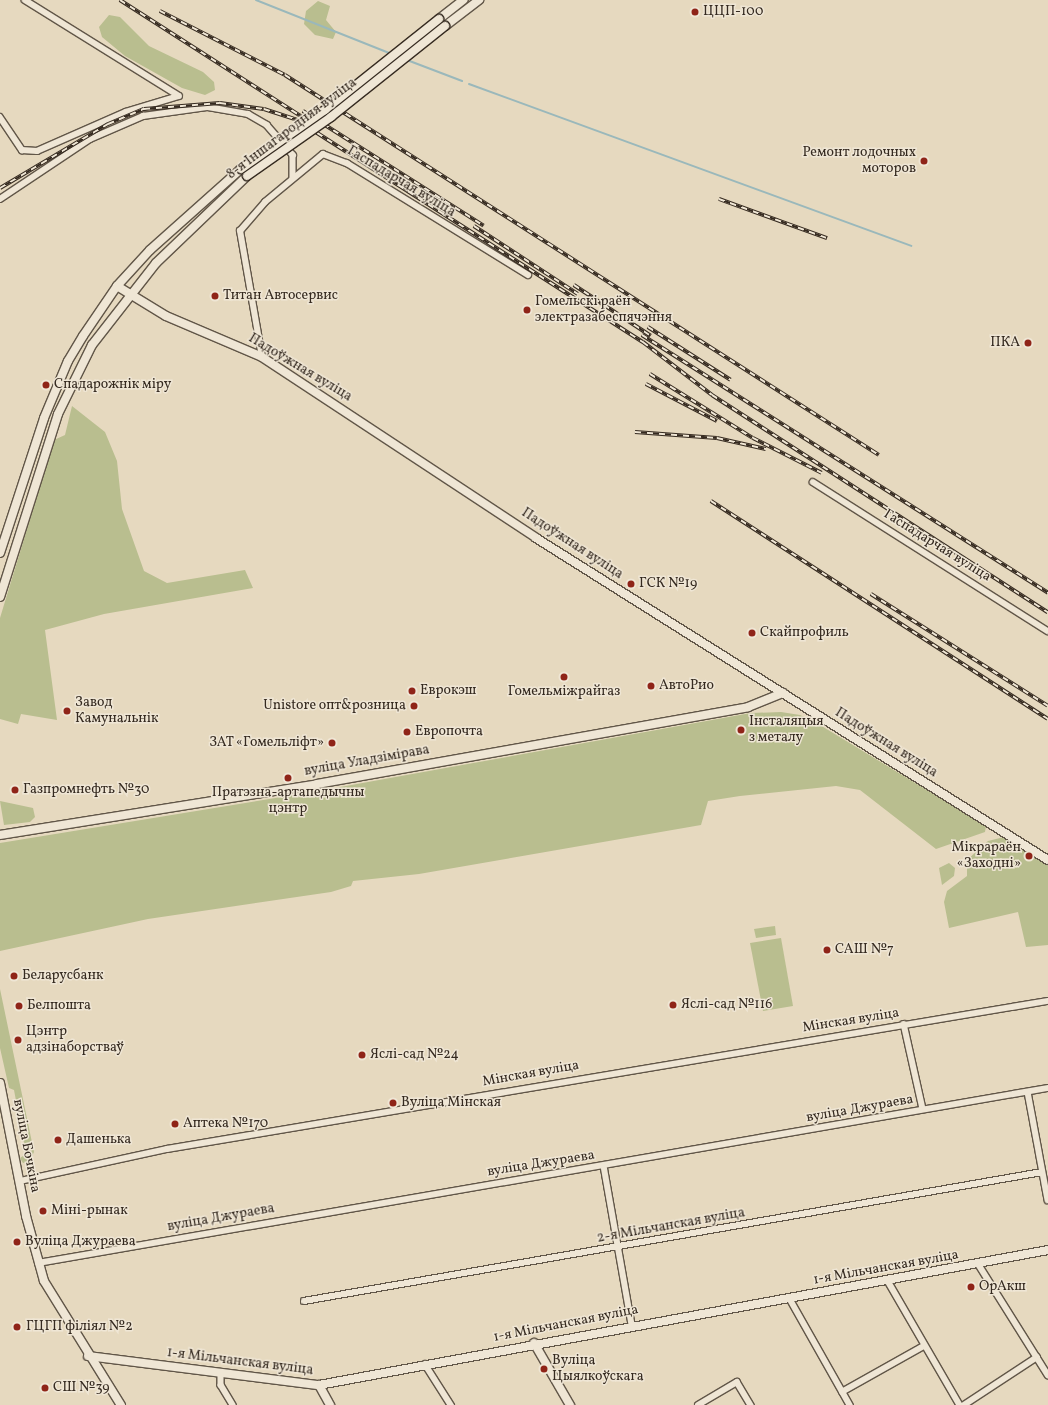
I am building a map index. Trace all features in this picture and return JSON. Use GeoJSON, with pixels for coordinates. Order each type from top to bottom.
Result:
{"type":"FeatureCollection","features":[{"type":"Feature","properties":{"kind":"main road","name":"8-я Іншагародняя вуліца"},"geometry":{"type":"LineString","coordinates":[[0,553],[44,418],[68,361],[118,286],[183,220],[241,169],[325,110],[463,0]]}},
{"type":"Feature","properties":{"kind":"main road","name":"8-я Іншагародняя вуліца"},"geometry":{"type":"LineString","coordinates":[[0,597],[58,414],[92,345],[129,294],[156,263],[247,176],[331,117],[444,26],[479,0]]}},
{"type":"Feature","properties":{"kind":"main road","name":"Падоўжная вуліца"},"geometry":{"type":"LineString","coordinates":[[118,286],[166,316],[262,357],[536,538],[1048,860]]}},
{"type":"Feature","properties":{"kind":"main road","name":"вуліца Уладзімірава"},"geometry":{"type":"LineString","coordinates":[[0,835],[317,784],[748,706],[783,693]]}},
{"type":"Feature","properties":{"kind":"main road","name":"вуліца Бочкіна"},"geometry":{"type":"LineString","coordinates":[[0,1083],[38,1263],[56,1305],[121,1405]]}},
{"type":"Feature","properties":{"kind":"main road","name":"1-я Мільчанская вуліца"},"geometry":{"type":"LineString","coordinates":[[88,1356],[221,1374],[319,1385],[632,1325],[790,1299],[979,1265],[1048,1250]]}},
{"type":"Feature","properties":{"kind":"main road"},"geometry":{"type":"LineString","coordinates":[[534,1344],[570,1405]]}},
{"type":"Feature","properties":{"kind":"main road"},"geometry":{"type":"LineString","coordinates":[[319,1385],[330,1405]]}},
{"type":"Feature","properties":{"kind":"street"},"geometry":{"type":"LineString","coordinates":[[0,117],[22,150],[36,151],[126,112],[179,96],[25,0]]}},
{"type":"Feature","properties":{"kind":"street"},"geometry":{"type":"LineString","coordinates":[[0,199],[90,139],[143,116],[208,106],[248,114],[268,125],[293,155],[293,178]]}},
{"type":"Feature","properties":{"kind":"street","name":"Гаспадарчая вуліца"},"geometry":{"type":"LineString","coordinates":[[262,357],[240,231],[247,218],[315,159],[332,155],[528,275]]}},
{"type":"Feature","properties":{"kind":"street","name":"Гаспадарчая вуліца"},"geometry":{"type":"LineString","coordinates":[[813,482],[1048,630]]}},
{"type":"Feature","properties":{"kind":"street","name":"Мінская вуліца"},"geometry":{"type":"LineString","coordinates":[[20,1181],[167,1149],[1048,1001]]}},
{"type":"Feature","properties":{"kind":"street"},"geometry":{"type":"LineString","coordinates":[[904,1024],[923,1109]]}},
{"type":"Feature","properties":{"kind":"street","name":"вуліца Джураева"},"geometry":{"type":"LineString","coordinates":[[38,1263],[1048,1088]]}},
{"type":"Feature","properties":{"kind":"street"},"geometry":{"type":"LineString","coordinates":[[1028,1092],[1048,1200]]}},
{"type":"Feature","properties":{"kind":"street"},"geometry":{"type":"LineString","coordinates":[[604,1166],[632,1325]]}},
{"type":"Feature","properties":{"kind":"street","name":"2-я Мільчанская вуліца"},"geometry":{"type":"LineString","coordinates":[[304,1301],[1042,1172]]}},
{"type":"Feature","properties":{"kind":"street"},"geometry":{"type":"LineString","coordinates":[[979,1265],[1048,1375]]}},
{"type":"Feature","properties":{"kind":"street"},"geometry":{"type":"LineString","coordinates":[[888,1281],[924,1346],[960,1405]]}},
{"type":"Feature","properties":{"kind":"street"},"geometry":{"type":"LineString","coordinates":[[790,1299],[850,1405]]}},
{"type":"Feature","properties":{"kind":"street"},"geometry":{"type":"LineString","coordinates":[[842,1392],[924,1346]]}},
{"type":"Feature","properties":{"kind":"street"},"geometry":{"type":"LineString","coordinates":[[964,1405],[1037,1358]]}},
{"type":"Feature","properties":{"kind":"street"},"geometry":{"type":"LineString","coordinates":[[425,1364],[451,1405]]}},
{"type":"Feature","properties":{"kind":"street"},"geometry":{"type":"LineString","coordinates":[[221,1374],[221,1385],[232,1405]]}},
{"type":"Feature","properties":{"kind":"street"},"geometry":{"type":"LineString","coordinates":[[698,1405],[737,1382],[751,1405]]}},
{"type":"Feature","properties":{"kind":"green space"},"geometry":{"type":"Polygon","coordinates":[[[318,1],[330,6],[326,20],[336,32],[333,39],[315,35],[304,24],[306,11],[318,1]]]}},
{"type":"Feature","properties":{"kind":"green space"},"geometry":{"type":"Polygon","coordinates":[[[109,15],[120,17],[149,46],[203,72],[214,82],[215,90],[205,95],[182,88],[125,56],[102,37],[99,27],[109,15]]]}},
{"type":"Feature","properties":{"kind":"green space"},"geometry":{"type":"Polygon","coordinates":[[[72,406],[105,432],[117,461],[122,509],[144,571],[167,583],[245,570],[253,588],[104,614],[45,630],[57,720],[21,714],[18,724],[0,719],[0,618],[54,440],[65,435],[72,406]]]}},
{"type":"Feature","properties":{"kind":"green space"},"geometry":{"type":"Polygon","coordinates":[[[781,712],[800,715],[815,722],[986,826],[985,832],[936,849],[860,790],[836,786],[740,796],[708,801],[701,825],[419,874],[353,881],[351,886],[331,892],[148,919],[0,951],[0,843],[318,791],[751,713],[781,712]]]}},
{"type":"Feature","properties":{"kind":"green space"},"geometry":{"type":"Polygon","coordinates":[[[0,801],[33,808],[35,817],[30,822],[4,825],[0,801]]]}},
{"type":"Feature","properties":{"kind":"green space"},"geometry":{"type":"Polygon","coordinates":[[[1004,837],[1048,866],[1048,945],[1026,947],[1018,912],[949,928],[944,902],[947,891],[967,876],[967,860],[988,841],[1004,837]]]}},
{"type":"Feature","properties":{"kind":"green space"},"geometry":{"type":"Polygon","coordinates":[[[949,863],[955,868],[954,876],[942,885],[939,868],[949,863]]]}},
{"type":"Feature","properties":{"kind":"green space"},"geometry":{"type":"Polygon","coordinates":[[[775,926],[776,935],[756,938],[754,929],[775,926]]]}},
{"type":"Feature","properties":{"kind":"green space"},"geometry":{"type":"Polygon","coordinates":[[[781,938],[793,1006],[763,1011],[750,943],[781,938]]]}},
{"type":"Feature","properties":{"kind":"green space"},"geometry":{"type":"Polygon","coordinates":[[[0,989],[34,1152],[29,1162],[23,1163],[20,1158],[26,1154],[14,1090],[9,1088],[0,1048],[0,989]]]}},
{"type":"Feature","properties":{"kind":"waterway"},"geometry":{"type":"LineString","coordinates":[[256,0],[392,54]]}},
{"type":"Feature","properties":{"kind":"waterway"},"geometry":{"type":"LineString","coordinates":[[407,60],[462,81]]}},
{"type":"Feature","properties":{"kind":"waterway"},"geometry":{"type":"LineString","coordinates":[[469,84],[911,246]]}},
{"type":"Feature","properties":{"kind":"railway"},"geometry":{"type":"LineString","coordinates":[[120,0],[307,120]]}},
{"type":"Feature","properties":{"kind":"railway"},"geometry":{"type":"LineString","coordinates":[[160,11],[285,75],[879,455]]}},
{"type":"Feature","properties":{"kind":"railway"},"geometry":{"type":"LineString","coordinates":[[0,188],[108,124],[144,109],[220,103],[264,109],[297,120],[643,342],[712,395],[1048,612]]}},
{"type":"Feature","properties":{"kind":"railway"},"geometry":{"type":"LineString","coordinates":[[303,111],[484,226]]}},
{"type":"Feature","properties":{"kind":"railway"},"geometry":{"type":"LineString","coordinates":[[719,199],[827,238]]}},
{"type":"Feature","properties":{"kind":"railway"},"geometry":{"type":"LineString","coordinates":[[474,226],[578,294]]}},
{"type":"Feature","properties":{"kind":"railway"},"geometry":{"type":"LineString","coordinates":[[574,285],[651,336]]}},
{"type":"Feature","properties":{"kind":"railway"},"geometry":{"type":"LineString","coordinates":[[648,327],[731,380]]}},
{"type":"Feature","properties":{"kind":"railway"},"geometry":{"type":"LineString","coordinates":[[642,335],[1048,593]]}},
{"type":"Feature","properties":{"kind":"railway"},"geometry":{"type":"LineString","coordinates":[[650,374],[753,438],[822,473]]}},
{"type":"Feature","properties":{"kind":"railway"},"geometry":{"type":"LineString","coordinates":[[646,384],[717,421]]}},
{"type":"Feature","properties":{"kind":"railway"},"geometry":{"type":"LineString","coordinates":[[635,432],[717,438],[766,449]]}},
{"type":"Feature","properties":{"kind":"railway"},"geometry":{"type":"LineString","coordinates":[[711,501],[1048,719]]}},
{"type":"Feature","properties":{"kind":"railway"},"geometry":{"type":"LineString","coordinates":[[871,594],[1048,706]]}},
{"type":"Feature","properties":{"kind":"place","name":"ЦЦП-100"},"geometry":{"type":"Point","coordinates":[695,12]}},
{"type":"Feature","properties":{"kind":"place","name":"Ремонт лодочных моторов"},"geometry":{"type":"Point","coordinates":[924,161]}},
{"type":"Feature","properties":{"kind":"place","name":"Титан Автосервис"},"geometry":{"type":"Point","coordinates":[215,296]}},
{"type":"Feature","properties":{"kind":"place","name":"Гомельскі раён электразабеспячэння"},"geometry":{"type":"Point","coordinates":[527,310]}},
{"type":"Feature","properties":{"kind":"place","name":"ПКА"},"geometry":{"type":"Point","coordinates":[1028,343]}},
{"type":"Feature","properties":{"kind":"place","name":"Спадарожнік міру"},"geometry":{"type":"Point","coordinates":[46,385]}},
{"type":"Feature","properties":{"kind":"place","name":"ГСК №19"},"geometry":{"type":"Point","coordinates":[631,584]}},
{"type":"Feature","properties":{"kind":"place","name":"Скайпрофиль"},"geometry":{"type":"Point","coordinates":[752,633]}},
{"type":"Feature","properties":{"kind":"place","name":"Гомельміжрайгаз"},"geometry":{"type":"Point","coordinates":[564,677]}},
{"type":"Feature","properties":{"kind":"place","name":"АвтоРио"},"geometry":{"type":"Point","coordinates":[651,686]}},
{"type":"Feature","properties":{"kind":"place","name":"Еврокэш"},"geometry":{"type":"Point","coordinates":[412,691]}},
{"type":"Feature","properties":{"kind":"place","name":"Unistore опт&розница"},"geometry":{"type":"Point","coordinates":[414,706]}},
{"type":"Feature","properties":{"kind":"place","name":"Завод Камунальнік"},"geometry":{"type":"Point","coordinates":[67,711]}},
{"type":"Feature","properties":{"kind":"place","name":"Інсталяцыя з металу"},"geometry":{"type":"Point","coordinates":[741,730]}},
{"type":"Feature","properties":{"kind":"place","name":"Европочта"},"geometry":{"type":"Point","coordinates":[407,732]}},
{"type":"Feature","properties":{"kind":"place","name":"ЗАТ «Гомельліфт»"},"geometry":{"type":"Point","coordinates":[332,743]}},
{"type":"Feature","properties":{"kind":"place","name":"Пратэзна-артапедычны цэнтр"},"geometry":{"type":"Point","coordinates":[288,778]}},
{"type":"Feature","properties":{"kind":"place","name":"Газпромнефть №30"},"geometry":{"type":"Point","coordinates":[15,790]}},
{"type":"Feature","properties":{"kind":"place","name":"Мікрараён «Заходні»"},"geometry":{"type":"Point","coordinates":[1029,856]}},
{"type":"Feature","properties":{"kind":"place","name":"САШ №7"},"geometry":{"type":"Point","coordinates":[827,950]}},
{"type":"Feature","properties":{"kind":"place","name":"Беларусбанк"},"geometry":{"type":"Point","coordinates":[14,976]}},
{"type":"Feature","properties":{"kind":"place","name":"Яслі-сад №116"},"geometry":{"type":"Point","coordinates":[673,1005]}},
{"type":"Feature","properties":{"kind":"place","name":"Белпошта"},"geometry":{"type":"Point","coordinates":[19,1006]}},
{"type":"Feature","properties":{"kind":"place","name":"Цэнтр адзінаборстваў"},"geometry":{"type":"Point","coordinates":[18,1040]}},
{"type":"Feature","properties":{"kind":"place","name":"Яслі-сад №24"},"geometry":{"type":"Point","coordinates":[362,1055]}},
{"type":"Feature","properties":{"kind":"place","name":"Вуліца Мінская"},"geometry":{"type":"Point","coordinates":[393,1103]}},
{"type":"Feature","properties":{"kind":"place","name":"Аптека №170"},"geometry":{"type":"Point","coordinates":[175,1124]}},
{"type":"Feature","properties":{"kind":"place","name":"Дашенька"},"geometry":{"type":"Point","coordinates":[58,1140]}},
{"type":"Feature","properties":{"kind":"place","name":"Міні-рынак"},"geometry":{"type":"Point","coordinates":[43,1211]}},
{"type":"Feature","properties":{"kind":"place","name":"Вуліца Джураева"},"geometry":{"type":"Point","coordinates":[17,1242]}},
{"type":"Feature","properties":{"kind":"place","name":"ОрАкш"},"geometry":{"type":"Point","coordinates":[971,1287]}},
{"type":"Feature","properties":{"kind":"place","name":"ГЦГП філіял №2"},"geometry":{"type":"Point","coordinates":[17,1327]}},
{"type":"Feature","properties":{"kind":"place","name":"Вуліца Цыялкоўскага"},"geometry":{"type":"Point","coordinates":[544,1369]}},
{"type":"Feature","properties":{"kind":"place","name":"СШ №39"},"geometry":{"type":"Point","coordinates":[45,1388]}}]}
